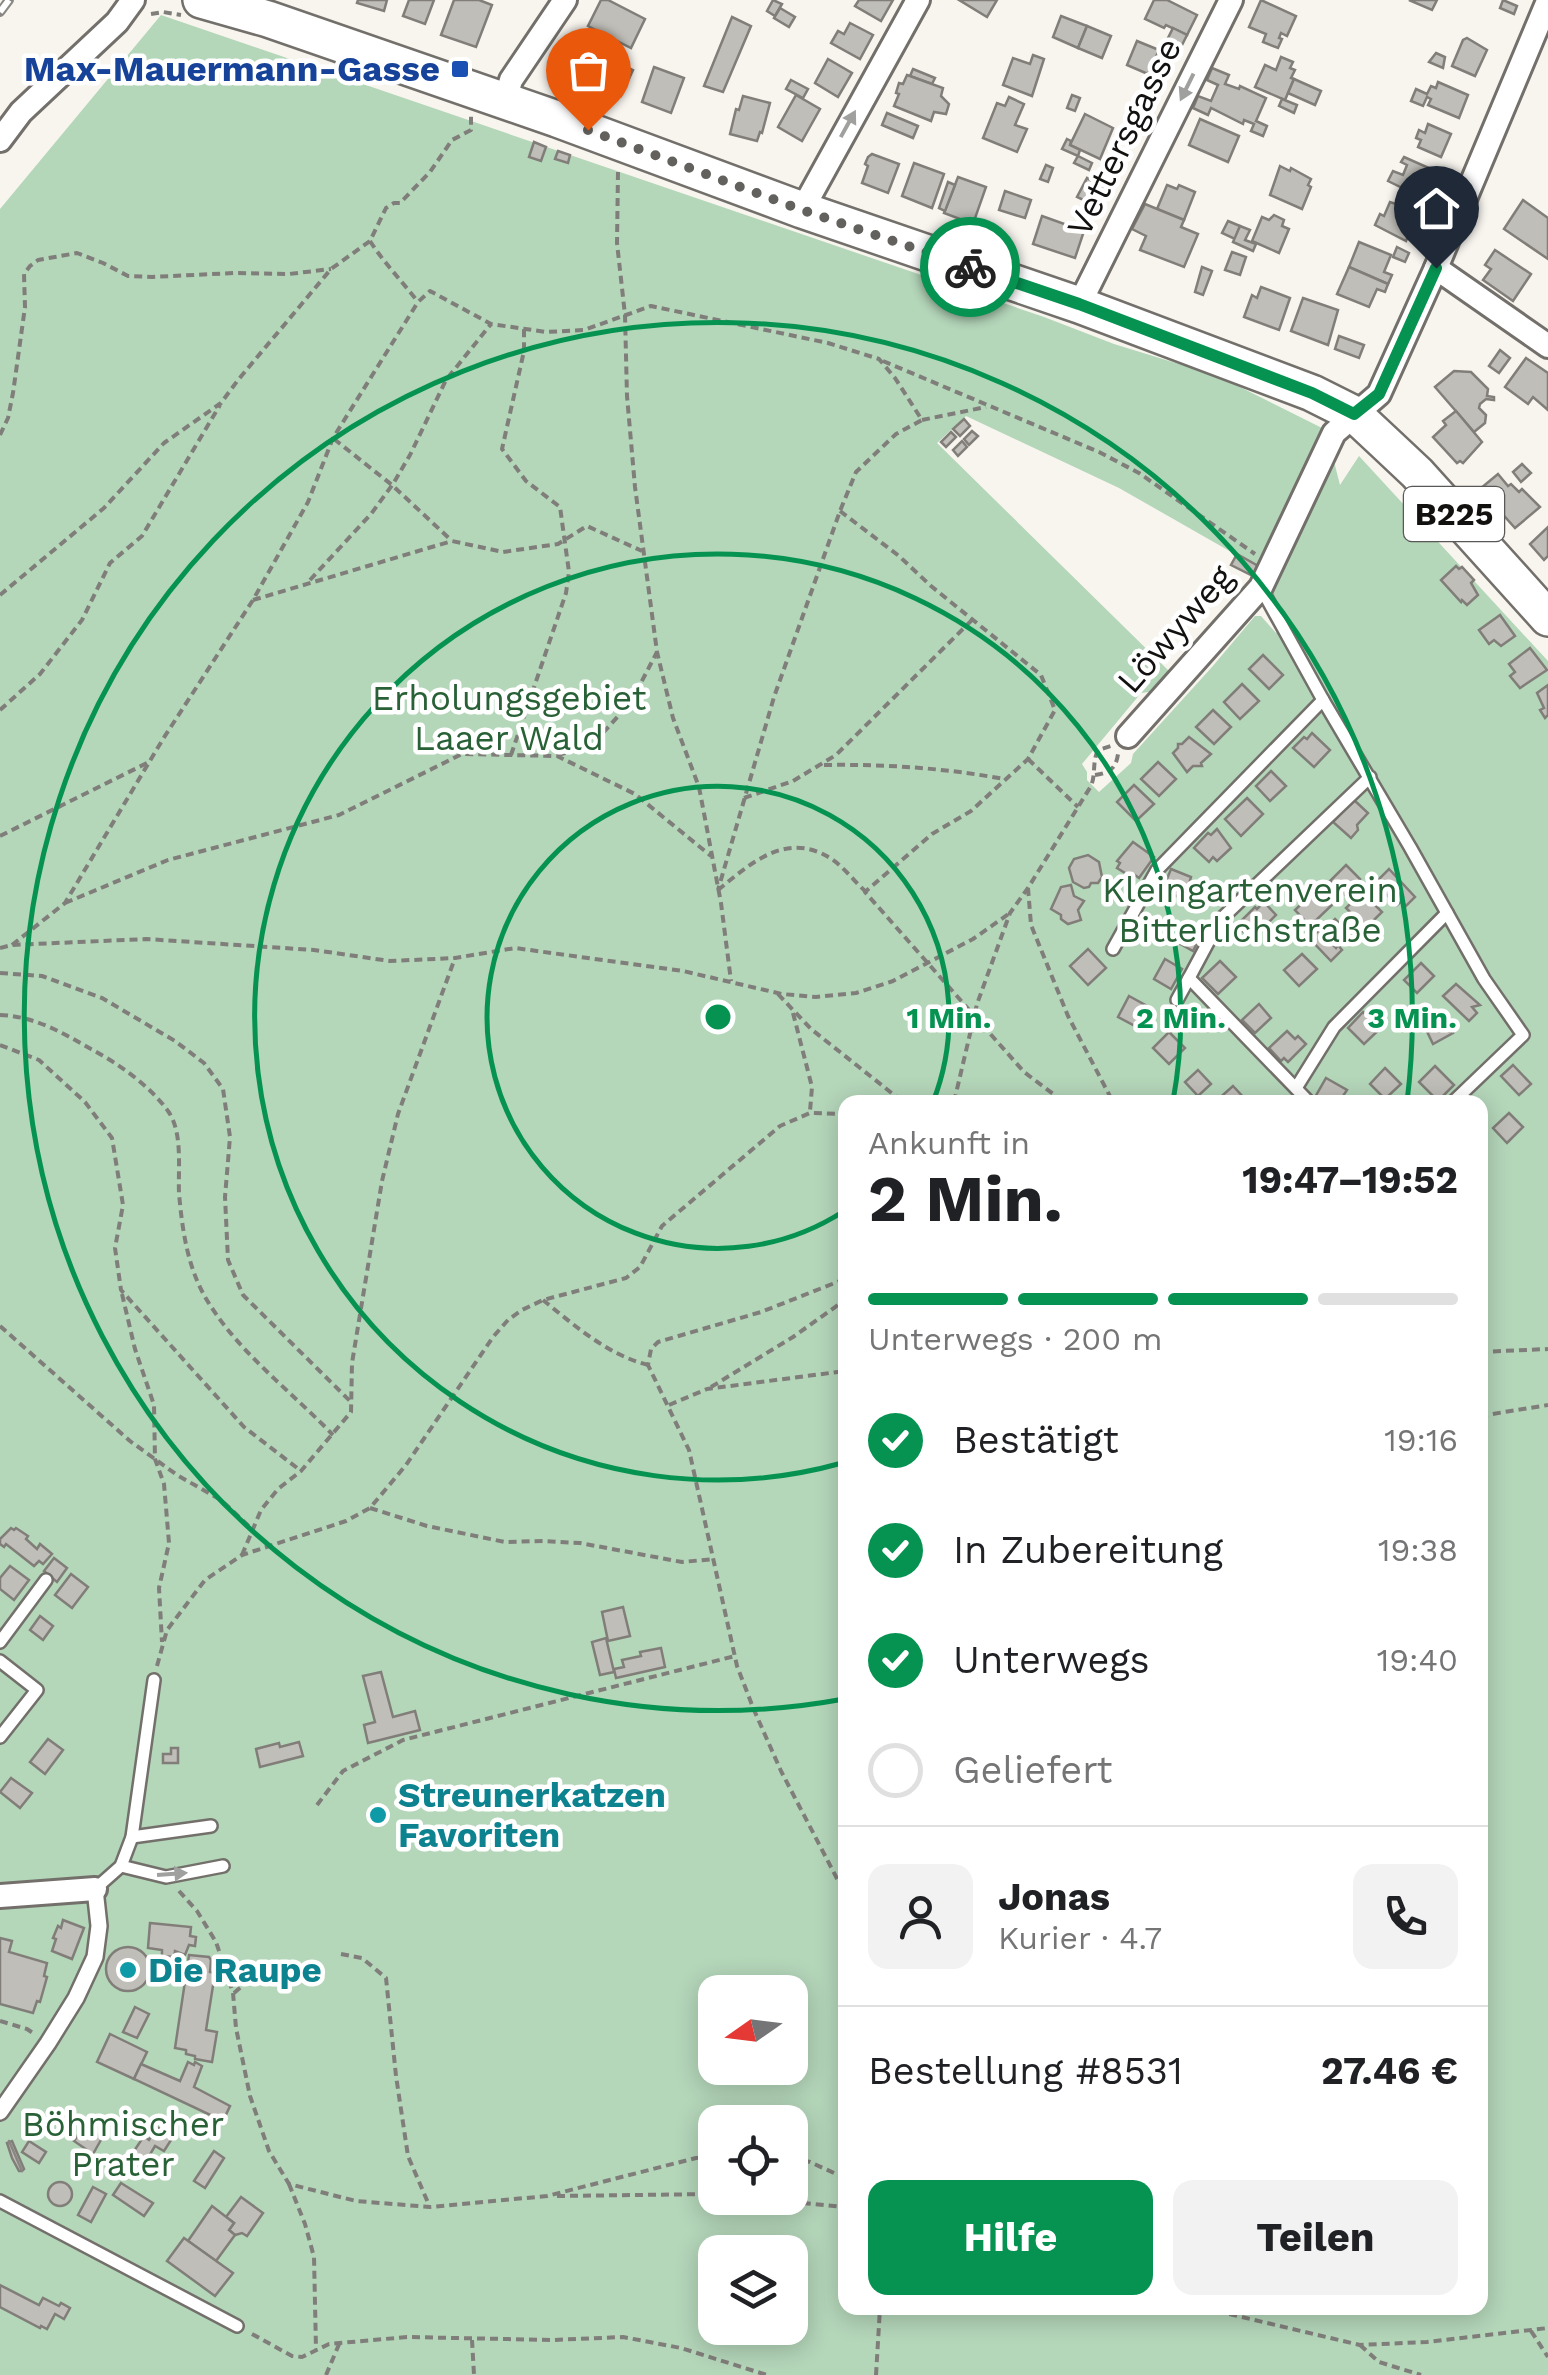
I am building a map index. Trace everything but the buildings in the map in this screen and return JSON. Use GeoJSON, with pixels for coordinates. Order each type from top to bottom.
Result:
{"type":"FeatureCollection","features":[{"type":"Feature","properties":{"kind":"main road","name":"B225"},"geometry":{"type":"LineString","coordinates":[[203,5],[268,19],[504,100],[802,210],[1079,304],[1312,393],[1354,414],[1417,474],[1548,618]]}},
{"type":"Feature","properties":{"kind":"street"},"geometry":{"type":"LineString","coordinates":[[504,100],[511,80],[565,0]]}},
{"type":"Feature","properties":{"kind":"street"},"geometry":{"type":"LineString","coordinates":[[802,210],[918,0]]}},
{"type":"Feature","properties":{"kind":"street","name":"Vettersgasse"},"geometry":{"type":"LineString","coordinates":[[1079,304],[1231,0]]}},
{"type":"Feature","properties":{"kind":"street","name":"Löwyweg"},"geometry":{"type":"LineString","coordinates":[[1124,740],[1260,587],[1334,434],[1379,394],[1548,1]]}},
{"type":"Feature","properties":{"kind":"street"},"geometry":{"type":"LineString","coordinates":[[0,140],[21,112],[136,10]]}},
{"type":"Feature","properties":{"kind":"street"},"geometry":{"type":"LineString","coordinates":[[1436,268],[1545,338]]}},
{"type":"Feature","properties":{"kind":"street"},"geometry":{"type":"LineString","coordinates":[[0,1896],[95,1890],[99,1926],[95,1956],[76,1998],[0,2112]]}},
{"type":"Feature","properties":{"kind":"lane"},"geometry":{"type":"LineString","coordinates":[[1260,587],[1484,978],[1523,1035],[1460,1095]]}},
{"type":"Feature","properties":{"kind":"lane"},"geometry":{"type":"LineString","coordinates":[[1113,950],[1157,870],[1323,700]]}},
{"type":"Feature","properties":{"kind":"lane"},"geometry":{"type":"LineString","coordinates":[[1177,1000],[1220,920],[1370,776]]}},
{"type":"Feature","properties":{"kind":"lane"},"geometry":{"type":"LineString","coordinates":[[1296,1088],[1334,1028],[1448,913]]}},
{"type":"Feature","properties":{"kind":"lane"},"geometry":{"type":"LineString","coordinates":[[1190,978],[1302,1095]]}},
{"type":"Feature","properties":{"kind":"lane"},"geometry":{"type":"LineString","coordinates":[[0,1642],[46,1580]]}},
{"type":"Feature","properties":{"kind":"lane"},"geometry":{"type":"LineString","coordinates":[[0,1660],[36,1690],[0,1737]]}},
{"type":"Feature","properties":{"kind":"lane"},"geometry":{"type":"LineString","coordinates":[[95,1890],[121,1866],[132,1837],[154,1680]]}},
{"type":"Feature","properties":{"kind":"lane"},"geometry":{"type":"LineString","coordinates":[[132,1837],[211,1826]]}},
{"type":"Feature","properties":{"kind":"lane"},"geometry":{"type":"LineString","coordinates":[[121,1866],[166,1877],[223,1866]]}},
{"type":"Feature","properties":{"kind":"lane"},"geometry":{"type":"LineString","coordinates":[[0,2201],[237,2326]]}},
{"type":"Feature","properties":{"kind":"path"},"geometry":{"type":"LineString","coordinates":[[136,10],[152,14],[203,5]]}},
{"type":"Feature","properties":{"kind":"path"},"geometry":{"type":"LineString","coordinates":[[0,710],[40,674],[82,620],[110,563],[142,536],[238,380],[331,269],[370,241],[386,208],[400,203],[430,172],[452,140],[472,130],[471,114]]}},
{"type":"Feature","properties":{"kind":"path"},"geometry":{"type":"LineString","coordinates":[[618,162],[617,243],[626,316],[627,396],[657,652],[673,718],[698,787],[731,981]]}},
{"type":"Feature","properties":{"kind":"path"},"geometry":{"type":"LineString","coordinates":[[370,241],[418,302]]}},
{"type":"Feature","properties":{"kind":"path"},"geometry":{"type":"LineString","coordinates":[[0,435],[14,392],[25,307],[24,274],[38,260],[77,254],[128,276],[152,277],[289,274],[331,269]]}},
{"type":"Feature","properties":{"kind":"path"},"geometry":{"type":"LineString","coordinates":[[65,903],[253,600],[308,502],[334,438],[418,302],[430,291],[490,324],[546,332],[584,330],[651,306],[828,343],[878,359],[1100,452],[1139,473],[1271,565]]}},
{"type":"Feature","properties":{"kind":"path"},"geometry":{"type":"LineString","coordinates":[[308,583],[392,485],[446,380],[490,324]]}},
{"type":"Feature","properties":{"kind":"path"},"geometry":{"type":"LineString","coordinates":[[510,755],[566,593],[569,572],[560,507],[526,481],[502,450],[524,351],[524,329]]}},
{"type":"Feature","properties":{"kind":"path"},"geometry":{"type":"LineString","coordinates":[[878,359],[922,420]]}},
{"type":"Feature","properties":{"kind":"path"},"geometry":{"type":"LineString","coordinates":[[0,595],[104,508],[164,443],[221,404]]}},
{"type":"Feature","properties":{"kind":"path"},"geometry":{"type":"LineString","coordinates":[[718,890],[774,697],[856,472],[896,434],[922,420],[990,406]]}},
{"type":"Feature","properties":{"kind":"path"},"geometry":{"type":"LineString","coordinates":[[334,438],[452,541]]}},
{"type":"Feature","properties":{"kind":"path"},"geometry":{"type":"LineString","coordinates":[[840,511],[1040,675],[1055,710],[1028,760],[971,811],[932,834],[865,892]]}},
{"type":"Feature","properties":{"kind":"path"},"geometry":{"type":"LineString","coordinates":[[253,600],[452,541],[503,552],[558,544],[587,526],[644,552]]}},
{"type":"Feature","properties":{"kind":"path"},"geometry":{"type":"LineString","coordinates":[[744,798],[792,781],[836,756],[973,619]]}},
{"type":"Feature","properties":{"kind":"path"},"geometry":{"type":"LineString","coordinates":[[12,945],[65,903],[168,860],[339,815],[462,754],[557,756],[592,745],[631,702],[657,652]]}},
{"type":"Feature","properties":{"kind":"path"},"geometry":{"type":"LineString","coordinates":[[1096,775],[1114,768],[1124,740]]}},
{"type":"Feature","properties":{"kind":"path","name":"Löwyweg"},"geometry":{"type":"LineString","coordinates":[[1010,913],[1096,775],[1098,750],[1124,740]]}},
{"type":"Feature","properties":{"kind":"path"},"geometry":{"type":"LineString","coordinates":[[557,756],[635,794],[711,856]]}},
{"type":"Feature","properties":{"kind":"path"},"geometry":{"type":"LineString","coordinates":[[1028,760],[1078,807]]}},
{"type":"Feature","properties":{"kind":"path"},"geometry":{"type":"LineString","coordinates":[[0,836],[149,762]]}},
{"type":"Feature","properties":{"kind":"path"},"geometry":{"type":"LineString","coordinates":[[820,765],[957,770],[1006,779]]}},
{"type":"Feature","properties":{"kind":"path"},"geometry":{"type":"LineString","coordinates":[[718,890],[754,860],[780,849],[810,849],[832,859],[930,963],[1024,1072],[1055,1095]]}},
{"type":"Feature","properties":{"kind":"path"},"geometry":{"type":"LineString","coordinates":[[1028,888],[1032,925],[1068,1016],[1109,1095]]}},
{"type":"Feature","properties":{"kind":"path"},"geometry":{"type":"LineString","coordinates":[[0,948],[146,939],[314,950],[390,962],[456,958],[514,948],[683,971],[816,997],[856,993],[894,981],[974,938],[1010,913]]}},
{"type":"Feature","properties":{"kind":"path"},"geometry":{"type":"LineString","coordinates":[[956,1095],[974,1017],[1010,913]]}},
{"type":"Feature","properties":{"kind":"path"},"geometry":{"type":"LineString","coordinates":[[242,1554],[262,1510],[278,1489],[317,1454],[351,1412],[352,1362],[382,1181],[398,1114],[456,958]]}},
{"type":"Feature","properties":{"kind":"path"},"geometry":{"type":"LineString","coordinates":[[0,973],[42,976],[102,998],[204,1063],[223,1088],[230,1137],[225,1197],[228,1260],[243,1295],[351,1402]]}},
{"type":"Feature","properties":{"kind":"path"},"geometry":{"type":"LineString","coordinates":[[776,992],[811,1029],[894,1095]]}},
{"type":"Feature","properties":{"kind":"path"},"geometry":{"type":"LineString","coordinates":[[792,1008],[812,1088],[810,1113]]}},
{"type":"Feature","properties":{"kind":"path"},"geometry":{"type":"LineString","coordinates":[[0,1015],[18,1016],[56,1029],[97,1052],[134,1077],[170,1113],[176,1136],[186,1249],[203,1294],[223,1323],[332,1434]]}},
{"type":"Feature","properties":{"kind":"path"},"geometry":{"type":"LineString","coordinates":[[0,1045],[38,1060],[85,1102],[112,1138],[124,1205],[115,1248],[121,1290],[134,1349],[154,1405],[155,1459],[164,1484],[169,1543],[159,1588],[163,1646]]}},
{"type":"Feature","properties":{"kind":"path"},"geometry":{"type":"LineString","coordinates":[[154,1680],[168,1630],[205,1580],[242,1554],[346,1521],[370,1508],[406,1466],[508,1320],[543,1300],[626,1278],[640,1266],[662,1226],[780,1126],[810,1113],[838,1114]]}},
{"type":"Feature","properties":{"kind":"path"},"geometry":{"type":"LineString","coordinates":[[838,1282],[761,1312],[658,1342],[651,1349],[648,1364],[688,1450],[735,1656],[754,1710],[838,1880]]}},
{"type":"Feature","properties":{"kind":"path"},"geometry":{"type":"LineString","coordinates":[[121,1290],[244,1427],[301,1470]]}},
{"type":"Feature","properties":{"kind":"path"},"geometry":{"type":"LineString","coordinates":[[543,1300],[584,1333],[620,1355],[648,1364]]}},
{"type":"Feature","properties":{"kind":"path"},"geometry":{"type":"LineString","coordinates":[[668,1405],[707,1390],[838,1305]]}},
{"type":"Feature","properties":{"kind":"path"},"geometry":{"type":"LineString","coordinates":[[0,1326],[130,1441],[176,1475],[221,1500],[253,1530]]}},
{"type":"Feature","properties":{"kind":"path"},"geometry":{"type":"LineString","coordinates":[[1488,1352],[1548,1349]]}},
{"type":"Feature","properties":{"kind":"path"},"geometry":{"type":"LineString","coordinates":[[707,1390],[838,1373]]}},
{"type":"Feature","properties":{"kind":"path"},"geometry":{"type":"LineString","coordinates":[[1488,1415],[1548,1405]]}},
{"type":"Feature","properties":{"kind":"path"},"geometry":{"type":"LineString","coordinates":[[370,1508],[427,1526],[505,1542],[580,1543],[682,1562],[714,1559]]}},
{"type":"Feature","properties":{"kind":"path"},"geometry":{"type":"LineString","coordinates":[[317,1805],[343,1771],[403,1740],[735,1656]]}},
{"type":"Feature","properties":{"kind":"path"},"geometry":{"type":"LineString","coordinates":[[166,1877],[198,1911],[216,1942],[233,1993],[250,2096],[269,2151],[289,2184],[305,2224],[314,2257],[316,2349]]}},
{"type":"Feature","properties":{"kind":"path"},"geometry":{"type":"LineString","coordinates":[[341,1954],[362,1958],[386,1978],[408,2156],[430,2207]]}},
{"type":"Feature","properties":{"kind":"path"},"geometry":{"type":"LineString","coordinates":[[233,1993],[260,1970]]}},
{"type":"Feature","properties":{"kind":"path"},"geometry":{"type":"LineString","coordinates":[[0,2021],[27,2029],[48,2043]]}},
{"type":"Feature","properties":{"kind":"path"},"geometry":{"type":"LineString","coordinates":[[547,2196],[698,2158]]}},
{"type":"Feature","properties":{"kind":"path"},"geometry":{"type":"LineString","coordinates":[[808,2161],[838,2175]]}},
{"type":"Feature","properties":{"kind":"path"},"geometry":{"type":"LineString","coordinates":[[289,2184],[356,2201],[430,2207],[547,2196],[698,2194]]}},
{"type":"Feature","properties":{"kind":"path"},"geometry":{"type":"LineString","coordinates":[[808,2204],[838,2207]]}},
{"type":"Feature","properties":{"kind":"path"},"geometry":{"type":"LineString","coordinates":[[876,2375],[880,2315]]}},
{"type":"Feature","properties":{"kind":"path"},"geometry":{"type":"LineString","coordinates":[[1234,2315],[1360,2345],[1427,2342],[1548,2328]]}},
{"type":"Feature","properties":{"kind":"path"},"geometry":{"type":"LineString","coordinates":[[237,2326],[302,2358],[340,2342],[407,2337],[622,2337],[681,2348],[767,2375]]}},
{"type":"Feature","properties":{"kind":"path"},"geometry":{"type":"LineString","coordinates":[[1531,2331],[1548,2356]]}},
{"type":"Feature","properties":{"kind":"path"},"geometry":{"type":"LineString","coordinates":[[472,2338],[474,2375]]}},
{"type":"Feature","properties":{"kind":"path"},"geometry":{"type":"LineString","coordinates":[[326,2375],[340,2342]]}},
{"type":"Feature","properties":{"kind":"path"},"geometry":{"type":"LineString","coordinates":[[1360,2345],[1379,2362],[1420,2375]]}},
{"type":"Feature","properties":{"kind":"green space","name":"Erholungsgebiet Laaer Wald"},"geometry":{"type":"Polygon","coordinates":[[[161,15],[1114,344],[1218,376],[1326,430],[1340,485],[1359,456],[1548,661],[1548,2375],[0,2375],[0,209],[161,15]],[[966,416],[937,443],[1171,673],[1156,691],[1141,693],[1082,764],[1087,780],[1099,792],[1131,763],[1133,754],[1255,616],[1261,616],[1276,633],[1289,619],[1254,565],[1119,488],[966,416]]]}},
{"type":"Feature","properties":{"kind":"tram line"},"geometry":{"type":"LineString","coordinates":[[9,2141],[22,2171]]}},
{"type":"Feature","properties":{"kind":"railway"},"geometry":{"type":"LineString","coordinates":[[0,12],[9,0]]}},
{"type":"Feature","properties":{"kind":"way so far"},"geometry":{"type":"LineString","coordinates":[[588,130],[802,210],[970,267]]}},
{"type":"Feature","properties":{"kind":"place","name":"Max-Mauermann-Gasse"},"geometry":{"type":"Point","coordinates":[460,69]}},
{"type":"Feature","properties":{"kind":"place","name":"Streunerkatzen Favoriten"},"geometry":{"type":"Point","coordinates":[378,1815]}},
{"type":"Feature","properties":{"kind":"place","name":"Die Raupe"},"geometry":{"type":"Point","coordinates":[128,1970]}},
{"type":"Feature","properties":{"kind":"route"},"geometry":{"type":"LineString","coordinates":[[970,267],[1312,393],[1354,414],[1379,394],[1436,268]]}},
{"type":"Feature","properties":{"kind":"park label","name":"Kleingartenverein Bitterlichstraße"},"geometry":{"type":"Point","coordinates":[1250,910]}},
{"type":"Feature","properties":{"kind":"park label","name":"Böhmischer Prater"},"geometry":{"type":"Point","coordinates":[123,2144]}}]}
